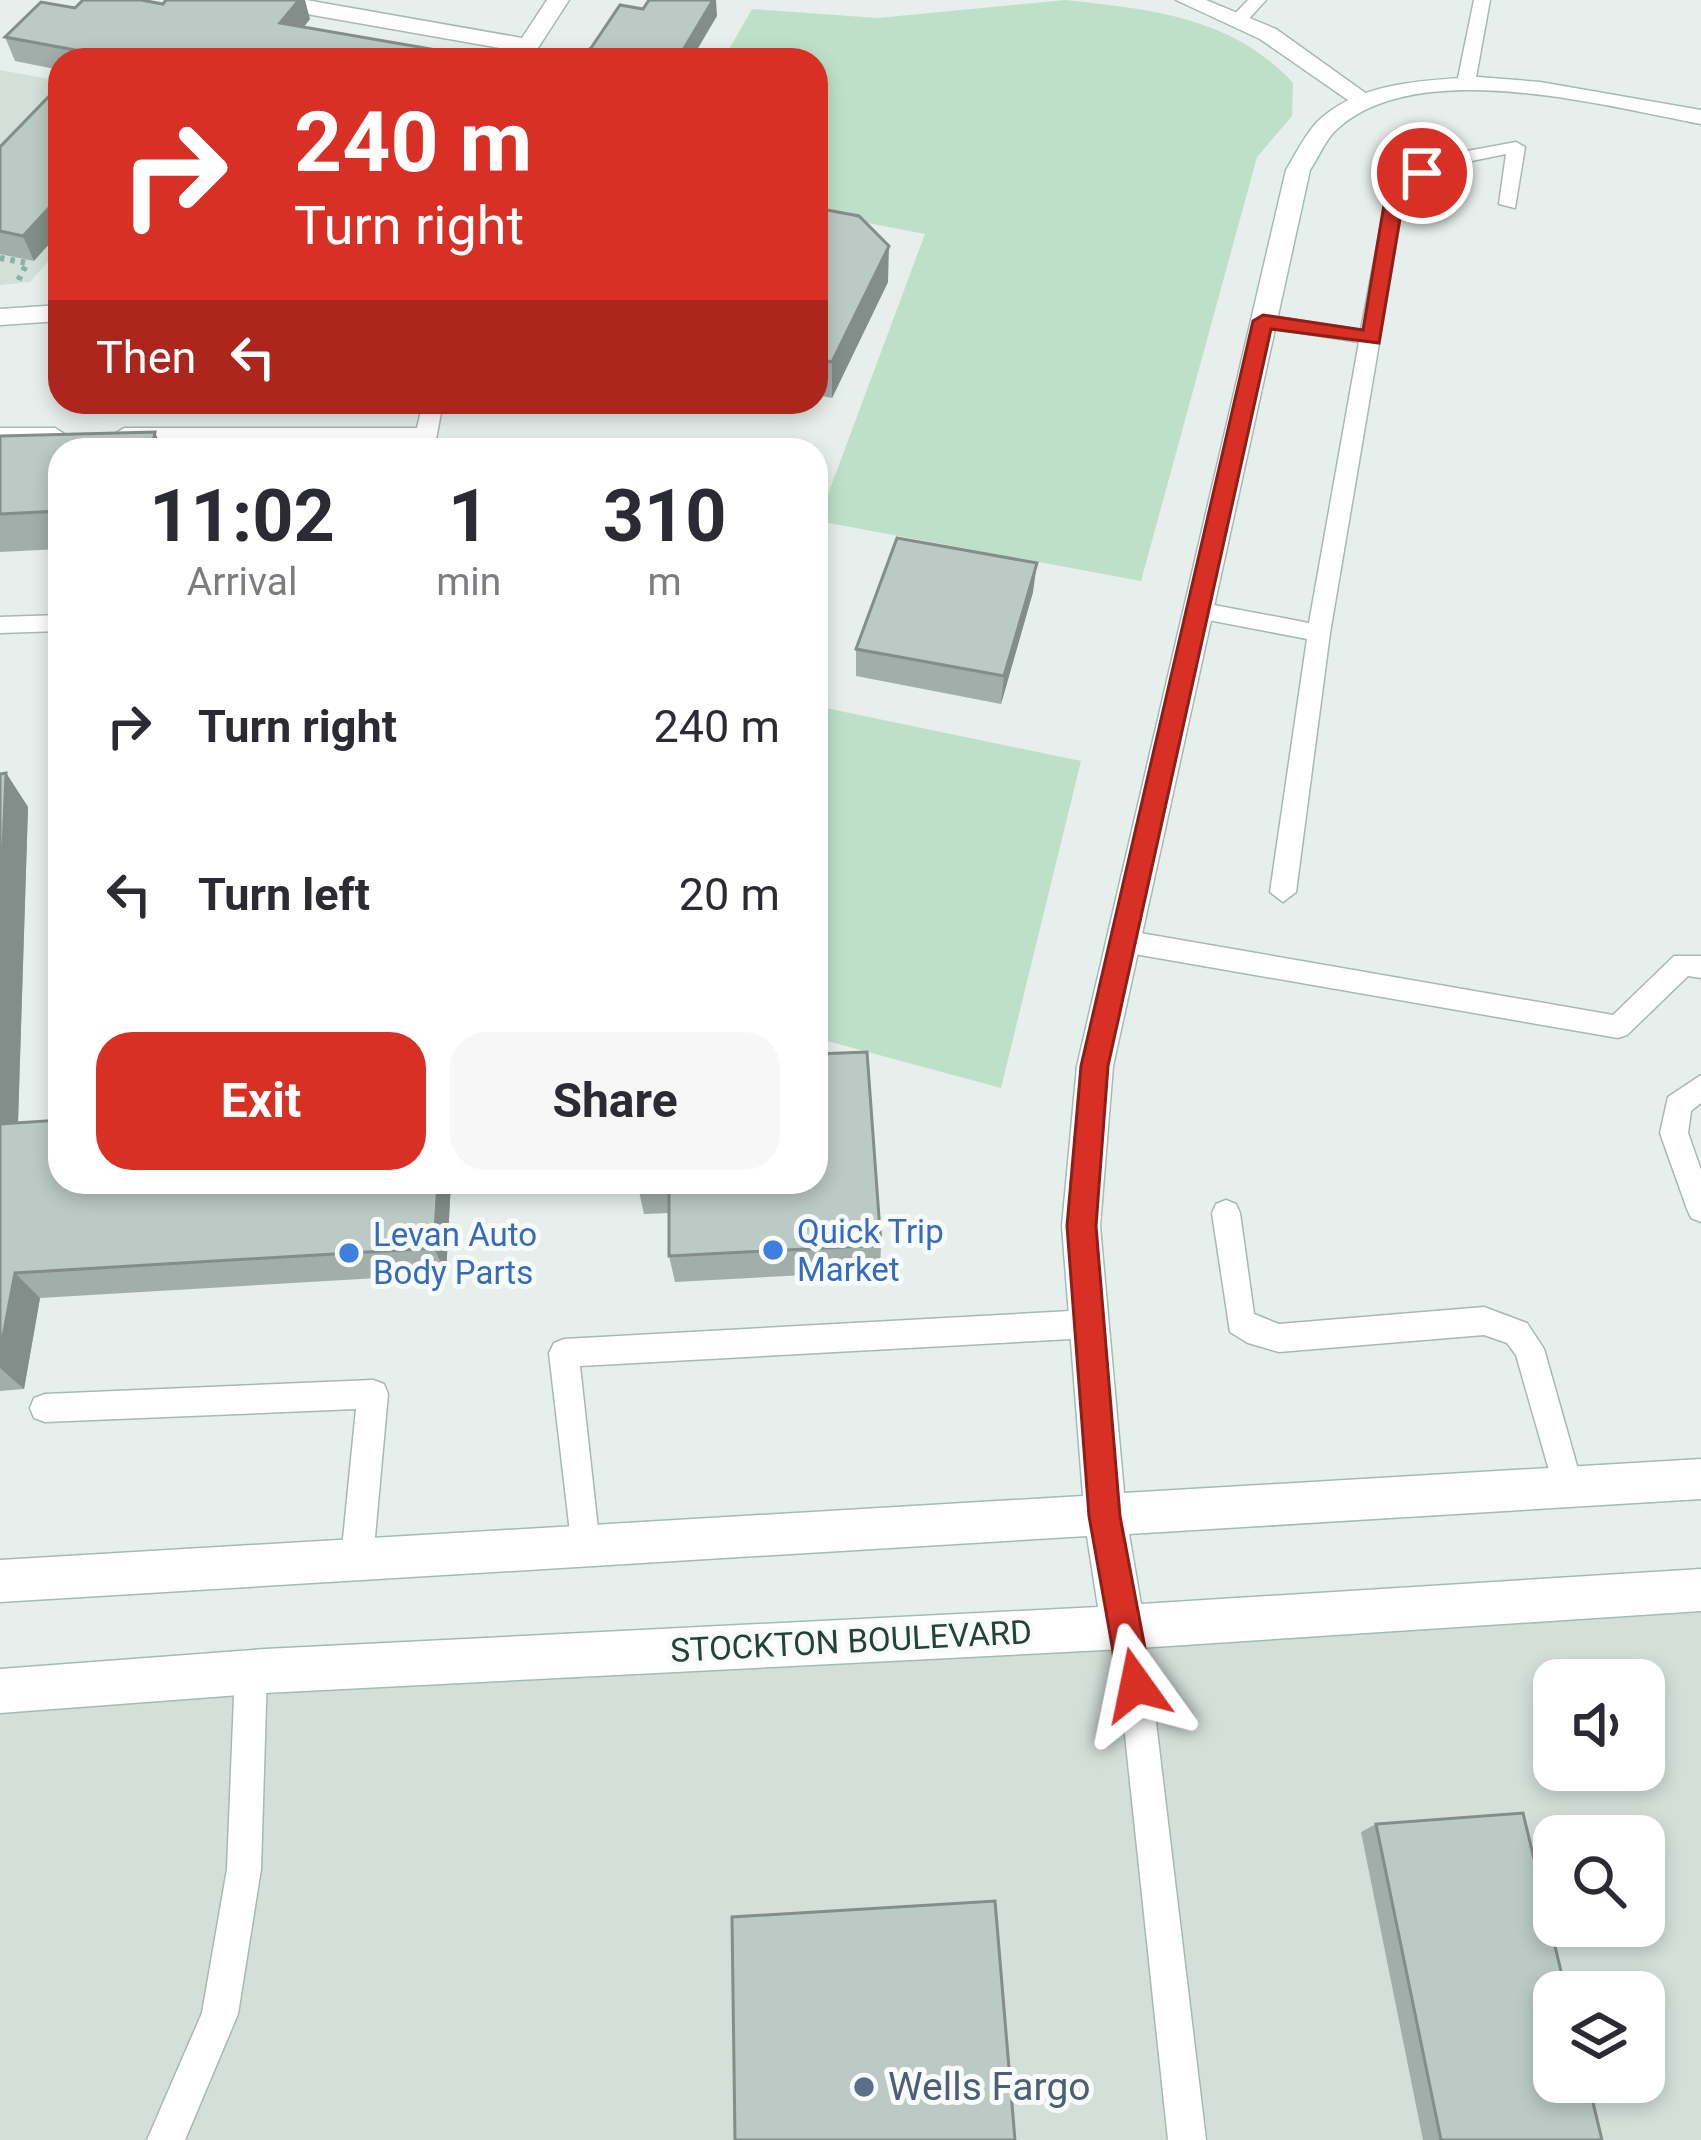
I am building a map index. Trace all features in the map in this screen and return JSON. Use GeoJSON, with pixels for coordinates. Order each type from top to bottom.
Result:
{"type":"FeatureCollection","features":[{"type":"Feature","properties":{"kind":"street"},"geometry":{"type":"LineString","coordinates":[[267,0],[528,46],[558,0]]}},
{"type":"Feature","properties":{"kind":"street"},"geometry":{"type":"LineString","coordinates":[[1187,0],[1239,19],[1366,101]]}},
{"type":"Feature","properties":{"kind":"street"},"geometry":{"type":"LineString","coordinates":[[1123,1627],[1105,1516],[1081,1226],[1095,1066],[1305,150],[1321,130],[1366,101],[1395,92],[1466,83],[1505,85],[1701,117]]}},
{"type":"Feature","properties":{"kind":"street"},"geometry":{"type":"LineString","coordinates":[[0,317],[48,315]]}},
{"type":"Feature","properties":{"kind":"street"},"geometry":{"type":"LineString","coordinates":[[0,1581],[1701,1479]]}},
{"type":"Feature","properties":{"kind":"street","name":"STOCKTON BOULEVARD"},"geometry":{"type":"LineString","coordinates":[[0,1691],[251,1672],[1123,1627],[1701,1590]]}},
{"type":"Feature","properties":{"kind":"lane"},"geometry":{"type":"LineString","coordinates":[[1239,19],[1258,0]]}},
{"type":"Feature","properties":{"kind":"lane"},"geometry":{"type":"LineString","coordinates":[[1466,83],[1482,0]]}},
{"type":"Feature","properties":{"kind":"lane"},"geometry":{"type":"LineString","coordinates":[[1282,892],[1319,633],[1396,187],[1447,160],[1516,147],[1508,204]]}},
{"type":"Feature","properties":{"kind":"lane"},"geometry":{"type":"LineString","coordinates":[[1263,321],[1372,338]]}},
{"type":"Feature","properties":{"kind":"lane"},"geometry":{"type":"LineString","coordinates":[[0,435],[71,435]]}},
{"type":"Feature","properties":{"kind":"lane"},"geometry":{"type":"LineString","coordinates":[[94,435],[235,438]]}},
{"type":"Feature","properties":{"kind":"lane"},"geometry":{"type":"LineString","coordinates":[[1198,610],[1319,633]]}},
{"type":"Feature","properties":{"kind":"lane"},"geometry":{"type":"LineString","coordinates":[[0,625],[48,623]]}},
{"type":"Feature","properties":{"kind":"lane"},"geometry":{"type":"LineString","coordinates":[[1123,941],[1618,1028],[1683,964],[1701,967]]}},
{"type":"Feature","properties":{"kind":"lane"},"geometry":{"type":"LineString","coordinates":[[1701,1088],[1678,1105],[1674,1133],[1701,1209]]}},
{"type":"Feature","properties":{"kind":"lane"},"geometry":{"type":"LineString","coordinates":[[1226,1213],[1240,1322],[1258,1334],[1279,1338],[1484,1321],[1516,1333],[1529,1349],[1568,1487]]}},
{"type":"Feature","properties":{"kind":"lane"},"geometry":{"type":"LineString","coordinates":[[584,1547],[564,1353],[1089,1324]]}},
{"type":"Feature","properties":{"kind":"lane"},"geometry":{"type":"LineString","coordinates":[[45,1408],[373,1394],[357,1559]]}},
{"type":"Feature","properties":{"kind":"lane"},"geometry":{"type":"LineString","coordinates":[[1123,1627],[1137,1697],[1187,2140]]}},
{"type":"Feature","properties":{"kind":"lane"},"geometry":{"type":"LineString","coordinates":[[166,2140],[220,2014],[244,1870],[251,1672]]}},
{"type":"Feature","properties":{"kind":"path"},"geometry":{"type":"LineString","coordinates":[[0,258],[27,263],[13,290]]}},
{"type":"Feature","properties":{"kind":"shaded area"},"geometry":{"type":"Polygon","coordinates":[[[0,70],[48,79],[48,262],[30,282],[0,285],[0,70]]]}},
{"type":"Feature","properties":{"kind":"shaded area"},"geometry":{"type":"Polygon","coordinates":[[[1701,1588],[1701,2140],[0,2140],[0,1696],[1701,1588]]]}},
{"type":"Feature","properties":{"kind":"green space"},"geometry":{"type":"Polygon","coordinates":[[[1065,0],[1128,7],[1217,30],[1244,43],[1293,83],[1292,116],[1257,157],[1141,581],[828,523],[828,494],[925,234],[828,215],[828,48],[730,48],[752,9],[878,18],[1065,0]]]}},
{"type":"Feature","properties":{"kind":"green space"},"geometry":{"type":"Polygon","coordinates":[[[828,708],[1081,761],[1001,1088],[828,1041],[828,708]]]}},
{"type":"Feature","properties":{"kind":"building"},"geometry":{"type":"Polygon","coordinates":[[[83,0],[163,4],[166,0],[299,0],[280,23],[425,48],[64,48],[5,37],[41,2],[75,8],[83,0]]]}},
{"type":"Feature","properties":{"kind":"building"},"geometry":{"type":"Polygon","coordinates":[[[649,0],[713,0],[684,48],[591,48],[620,5],[643,9],[649,0]]]}},
{"type":"Feature","properties":{"kind":"building"},"geometry":{"type":"Polygon","coordinates":[[[48,97],[48,209],[23,236],[0,231],[0,147],[48,97]]]}},
{"type":"Feature","properties":{"kind":"building"},"geometry":{"type":"Polygon","coordinates":[[[828,210],[859,216],[889,246],[832,362],[828,361],[828,210]]]}},
{"type":"Feature","properties":{"kind":"building"},"geometry":{"type":"Polygon","coordinates":[[[155,432],[154,438],[48,438],[48,512],[0,514],[0,436],[155,432]]]}},
{"type":"Feature","properties":{"kind":"building"},"geometry":{"type":"Polygon","coordinates":[[[897,538],[1037,563],[1004,676],[856,649],[897,538]]]}},
{"type":"Feature","properties":{"kind":"building"},"geometry":{"type":"Polygon","coordinates":[[[6,773],[0,924],[0,774],[6,773]]]}},
{"type":"Feature","properties":{"kind":"building"},"geometry":{"type":"Polygon","coordinates":[[[867,1052],[881,1245],[669,1256],[669,1194],[828,1194],[828,1054],[867,1052]]]}},
{"type":"Feature","properties":{"kind":"building"},"geometry":{"type":"Polygon","coordinates":[[[48,1121],[48,1194],[437,1194],[434,1248],[15,1273],[0,1352],[0,1124],[48,1121]]]}},
{"type":"Feature","properties":{"kind":"building"},"geometry":{"type":"Polygon","coordinates":[[[1523,1813],[1533,1855],[1533,1947],[1555,1947],[1561,1971],[1533,1971],[1533,2103],[1593,2103],[1602,2140],[1441,2140],[1376,1824],[1523,1813]]]}},
{"type":"Feature","properties":{"kind":"building"},"geometry":{"type":"Polygon","coordinates":[[[995,1901],[1015,2140],[735,2140],[732,1917],[995,1901]]]}},
{"type":"Feature","properties":{"kind":"place","name":"Quick Trip Market"},"geometry":{"type":"Point","coordinates":[773,1250]}},
{"type":"Feature","properties":{"kind":"place","name":"Levan Auto Body Parts"},"geometry":{"type":"Point","coordinates":[349,1253]}},
{"type":"Feature","properties":{"kind":"place","name":"Wells Fargo"},"geometry":{"type":"Point","coordinates":[864,2087]}},
{"type":"Feature","properties":{"kind":"route"},"geometry":{"type":"LineString","coordinates":[[1136,1685],[1105,1516],[1081,1226],[1095,1066],[1263,321],[1372,338],[1396,187],[1422,173]]}}]}
